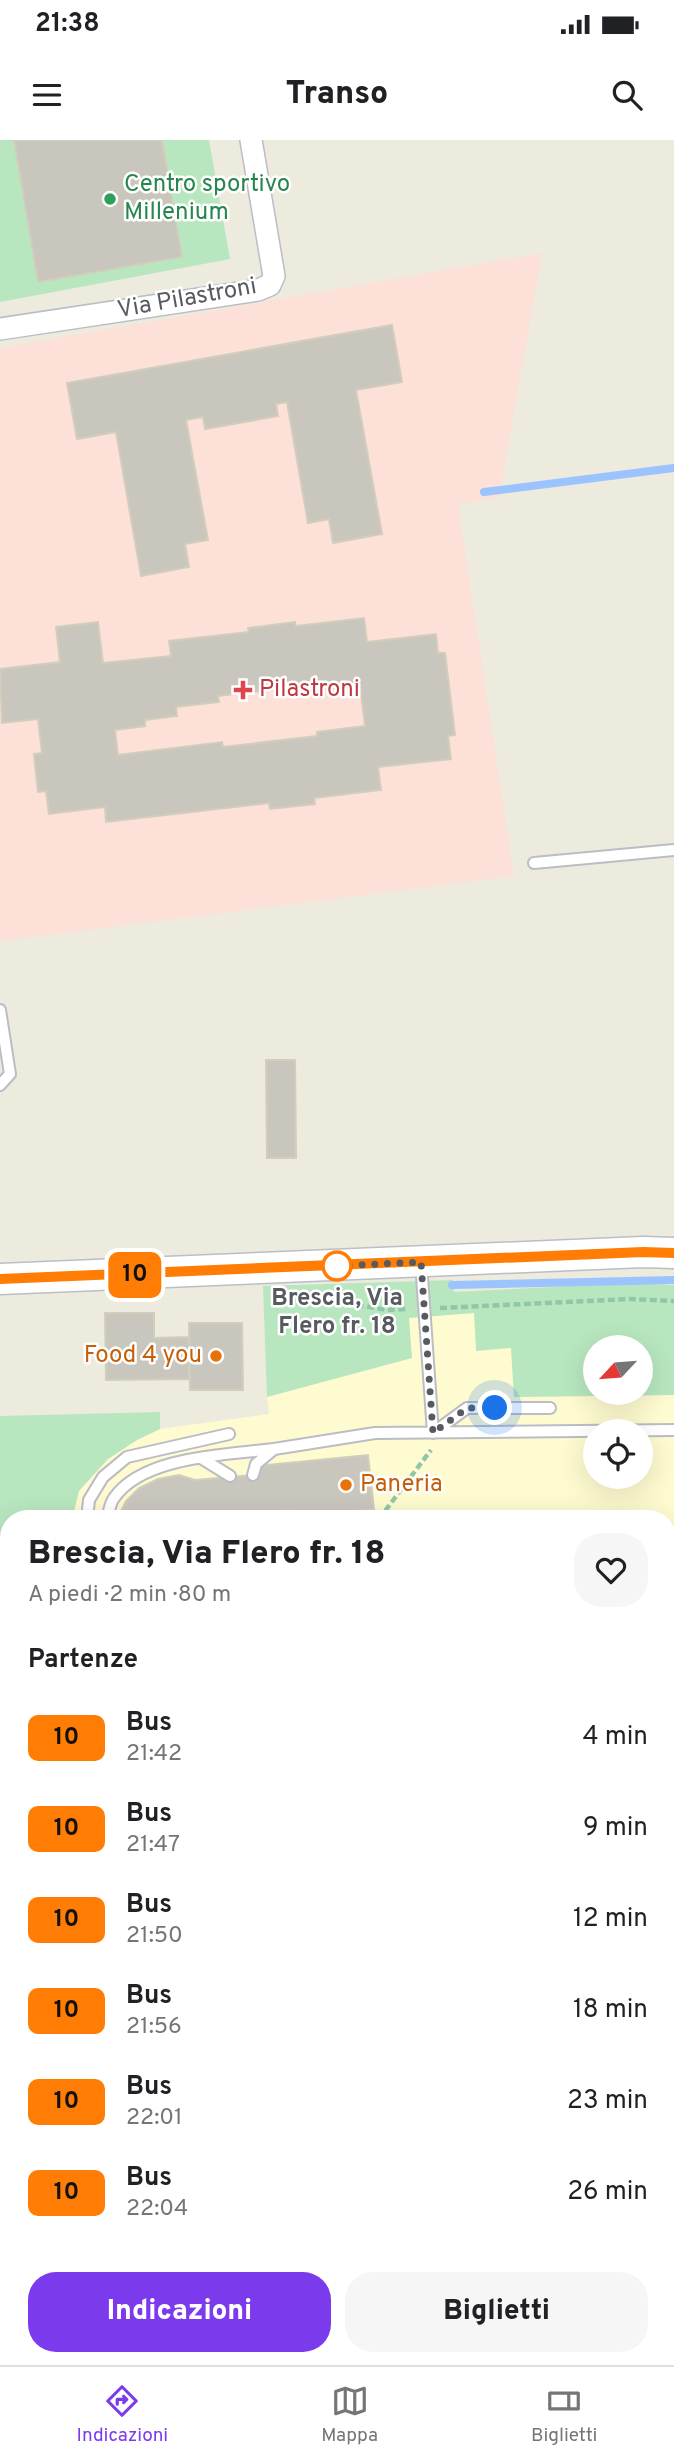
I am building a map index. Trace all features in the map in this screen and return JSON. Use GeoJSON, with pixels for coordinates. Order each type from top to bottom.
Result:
{"type":"FeatureCollection","features":[{"type":"Feature","properties":{"kind":"street","name":"Via Pilastroni"},"geometry":{"type":"LineString","coordinates":[[0,329],[258,290],[270,285],[274,276],[251,140]]}},
{"type":"Feature","properties":{"kind":"street"},"geometry":{"type":"LineString","coordinates":[[0,1279],[421,1268],[643,1252],[674,1253]]}},
{"type":"Feature","properties":{"kind":"lane"},"geometry":{"type":"LineString","coordinates":[[534,863],[674,850]]}},
{"type":"Feature","properties":{"kind":"lane"},"geometry":{"type":"LineString","coordinates":[[0,1010],[10,1074],[0,1085]]}},
{"type":"Feature","properties":{"kind":"lane"},"geometry":{"type":"LineString","coordinates":[[421,1268],[433,1433]]}},
{"type":"Feature","properties":{"kind":"lane"},"geometry":{"type":"LineString","coordinates":[[433,1433],[467,1408],[550,1408]]}},
{"type":"Feature","properties":{"kind":"lane"},"geometry":{"type":"LineString","coordinates":[[109,1510],[112,1499],[134,1477],[201,1458],[375,1433],[674,1430]]}},
{"type":"Feature","properties":{"kind":"lane"},"geometry":{"type":"LineString","coordinates":[[88,1510],[89,1500],[103,1478],[127,1457],[229,1434]]}},
{"type":"Feature","properties":{"kind":"lane"},"geometry":{"type":"LineString","coordinates":[[253,1475],[256,1464],[274,1449]]}},
{"type":"Feature","properties":{"kind":"lane"},"geometry":{"type":"LineString","coordinates":[[201,1458],[230,1476]]}},
{"type":"Feature","properties":{"kind":"path"},"geometry":{"type":"LineString","coordinates":[[298,1295],[387,1310],[404,1310]]}},
{"type":"Feature","properties":{"kind":"path"},"geometry":{"type":"LineString","coordinates":[[477,1306],[631,1299],[674,1301]]}},
{"type":"Feature","properties":{"kind":"path"},"geometry":{"type":"LineString","coordinates":[[386,1510],[433,1448],[433,1433]]}},
{"type":"Feature","properties":{"kind":"shaded area","name":"Pilastroni"},"geometry":{"type":"Polygon","coordinates":[[[542,253],[499,497],[458,505],[514,876],[0,941],[0,348],[542,253]]]}},
{"type":"Feature","properties":{"kind":"shaded area"},"geometry":{"type":"Polygon","coordinates":[[[474,1313],[511,1347],[514,1397],[583,1396],[583,1405],[653,1405],[653,1395],[674,1395],[674,1510],[74,1510],[79,1491],[108,1459],[137,1440],[160,1429],[269,1414],[267,1397],[411,1358],[408,1318],[474,1313]]]}},
{"type":"Feature","properties":{"kind":"green space","name":"Centro sportivo Millenium"},"geometry":{"type":"Polygon","coordinates":[[[0,140],[209,140],[230,259],[0,302],[0,140]]]}},
{"type":"Feature","properties":{"kind":"green space"},"geometry":{"type":"Polygon","coordinates":[[[453,1280],[454,1292],[630,1283],[674,1285],[674,1395],[653,1395],[653,1335],[583,1335],[583,1396],[514,1397],[511,1348],[476,1351],[474,1313],[409,1318],[412,1358],[267,1397],[263,1286],[453,1280]]]}},
{"type":"Feature","properties":{"kind":"green space"},"geometry":{"type":"Polygon","coordinates":[[[160,1412],[160,1429],[108,1459],[79,1491],[74,1510],[0,1510],[0,1416],[160,1412]]]}},
{"type":"Feature","properties":{"kind":"building","name":"Centro sportivo Millenium"},"geometry":{"type":"Polygon","coordinates":[[[14,140],[162,140],[182,257],[38,282],[14,140]]]}},
{"type":"Feature","properties":{"kind":"building"},"geometry":{"type":"Polygon","coordinates":[[[392,325],[402,382],[356,390],[382,534],[333,543],[329,519],[308,523],[287,402],[276,404],[278,416],[205,429],[203,417],[186,420],[208,540],[185,544],[189,567],[141,576],[116,432],[77,439],[67,383],[392,325]]]}},
{"type":"Feature","properties":{"kind":"building"},"geometry":{"type":"Polygon","coordinates":[[[364,618],[367,642],[436,634],[438,653],[445,653],[455,735],[448,736],[451,759],[378,767],[381,790],[314,798],[315,804],[270,809],[269,803],[106,822],[105,807],[49,814],[46,791],[38,792],[34,754],[42,753],[38,719],[2,723],[0,669],[60,662],[56,627],[98,622],[103,663],[171,656],[169,641],[249,632],[248,628],[295,622],[296,626],[364,618]],[[322,684],[218,696],[219,702],[176,707],[177,716],[145,720],[145,726],[115,730],[118,755],[222,742],[223,747],[317,736],[317,732],[365,726],[360,685],[322,689],[322,684]]]}},
{"type":"Feature","properties":{"kind":"building"},"geometry":{"type":"Polygon","coordinates":[[[266,1060],[295,1060],[296,1158],[267,1158],[266,1060]]]}},
{"type":"Feature","properties":{"kind":"building"},"geometry":{"type":"Polygon","coordinates":[[[105,1313],[154,1313],[154,1338],[189,1337],[189,1379],[106,1380],[105,1313]]]}},
{"type":"Feature","properties":{"kind":"building"},"geometry":{"type":"Polygon","coordinates":[[[189,1323],[242,1323],[243,1390],[190,1390],[189,1323]]]}},
{"type":"Feature","properties":{"kind":"building"},"geometry":{"type":"Polygon","coordinates":[[[368,1455],[374,1509],[122,1510],[139,1488],[158,1479],[179,1475],[195,1480],[253,1475],[257,1466],[368,1455]]]}},
{"type":"Feature","properties":{"kind":"waterway"},"geometry":{"type":"LineString","coordinates":[[484,492],[674,468]]}},
{"type":"Feature","properties":{"kind":"waterway"},"geometry":{"type":"LineString","coordinates":[[452,1285],[674,1280]]}},
{"type":"Feature","properties":{"kind":"bus line","name":"10"},"geometry":{"type":"LineString","coordinates":[[0,1279],[219,1272],[643,1252],[674,1253]]}},
{"type":"Feature","properties":{"kind":"place","name":"Centro sportivo Millenium"},"geometry":{"type":"Point","coordinates":[110,199]}},
{"type":"Feature","properties":{"kind":"place","name":"Pilastroni"},"geometry":{"type":"Point","coordinates":[243,690]}},
{"type":"Feature","properties":{"kind":"place","name":"Brescia, Via Flero fr. 18"},"geometry":{"type":"Point","coordinates":[337,1266]}},
{"type":"Feature","properties":{"kind":"place","name":"Food 4 you"},"geometry":{"type":"Point","coordinates":[216,1356]}},
{"type":"Feature","properties":{"kind":"place","name":"Paneria"},"geometry":{"type":"Point","coordinates":[346,1485]}},
{"type":"Feature","properties":{"kind":"route"},"geometry":{"type":"LineString","coordinates":[[337,1266],[421,1262],[433,1433],[467,1408],[495,1408]]}}]}
